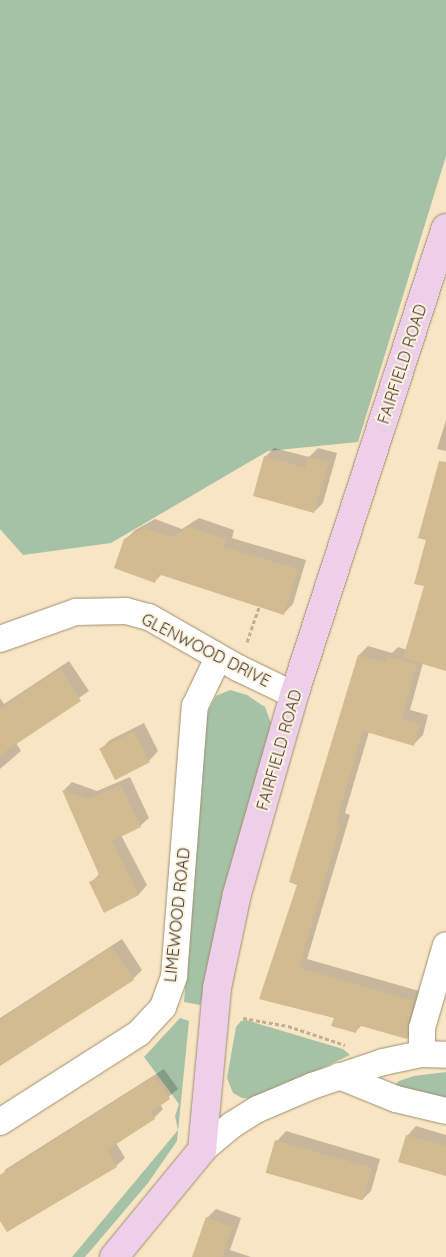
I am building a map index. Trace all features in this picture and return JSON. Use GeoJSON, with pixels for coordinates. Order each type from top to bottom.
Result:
{"type":"FeatureCollection","features":[{"type":"Feature","properties":{"kind":"street","name":"FAIRFIELD ROAD"},"geometry":{"type":"LineString","coordinates":[[202,1150],[214,1018],[237,894],[294,695],[446,228]]}},
{"type":"Feature","properties":{"kind":"street","name":"GLENWOOD DRIVE"},"geometry":{"type":"LineString","coordinates":[[0,639],[76,612],[111,610],[149,617],[228,663],[294,695]]}},
{"type":"Feature","properties":{"kind":"street","name":"LIMEWOOD ROAD"},"geometry":{"type":"LineString","coordinates":[[0,1122],[139,1032],[163,1007],[174,976],[194,711],[228,663]]}},
{"type":"Feature","properties":{"kind":"street"},"geometry":{"type":"LineString","coordinates":[[114,1257],[202,1150],[232,1125],[258,1109],[339,1076],[383,1062],[434,1054],[422,1028],[446,945]]}},
{"type":"Feature","properties":{"kind":"street"},"geometry":{"type":"LineString","coordinates":[[339,1076],[396,1099],[446,1112]]}},
{"type":"Feature","properties":{"kind":"path"},"geometry":{"type":"LineString","coordinates":[[228,663],[259,607]]}},
{"type":"Feature","properties":{"kind":"path"},"geometry":{"type":"LineString","coordinates":[[214,1018],[237,1017],[288,1026],[358,1050],[383,1062]]}},
{"type":"Feature","properties":{"kind":"green space"},"geometry":{"type":"Polygon","coordinates":[[[0,0],[446,0],[446,156],[358,442],[268,451],[111,543],[23,555],[0,529],[0,0]]]}},
{"type":"Feature","properties":{"kind":"green space"},"geometry":{"type":"Polygon","coordinates":[[[230,690],[247,695],[265,707],[271,723],[200,1005],[184,1002],[207,713],[216,696],[230,690]]]}},
{"type":"Feature","properties":{"kind":"green space"},"geometry":{"type":"Polygon","coordinates":[[[180,1018],[189,1021],[177,1141],[148,1183],[85,1257],[72,1257],[178,1130],[175,1116],[179,1104],[144,1057],[180,1018]]]}},
{"type":"Feature","properties":{"kind":"green space"},"geometry":{"type":"Polygon","coordinates":[[[246,1020],[343,1049],[350,1055],[255,1099],[242,1098],[233,1093],[227,1078],[236,1027],[241,1021],[246,1020]]]}},
{"type":"Feature","properties":{"kind":"green space"},"geometry":{"type":"Polygon","coordinates":[[[446,1072],[446,1100],[394,1086],[399,1081],[414,1076],[446,1072]]]}},
{"type":"Feature","properties":{"kind":"building"},"geometry":{"type":"Polygon","coordinates":[[[264,456],[305,468],[308,456],[329,462],[314,513],[253,496],[264,456]]]}},
{"type":"Feature","properties":{"kind":"building"},"geometry":{"type":"Polygon","coordinates":[[[439,461],[446,462],[446,671],[403,658],[424,586],[414,584],[426,540],[418,538],[439,461]]]}},
{"type":"Feature","properties":{"kind":"building"},"geometry":{"type":"Polygon","coordinates":[[[189,527],[226,539],[223,547],[298,569],[284,615],[158,574],[155,583],[114,568],[124,539],[145,528],[172,537],[189,527]]]}},
{"type":"Feature","properties":{"kind":"building"},"geometry":{"type":"Polygon","coordinates":[[[358,655],[386,662],[387,656],[417,664],[402,719],[420,724],[414,746],[363,731],[336,822],[341,824],[299,968],[414,1001],[407,1039],[358,1025],[356,1033],[331,1026],[334,1018],[259,999],[297,885],[289,882],[358,655]]]}},
{"type":"Feature","properties":{"kind":"building"},"geometry":{"type":"Polygon","coordinates":[[[60,669],[81,701],[0,755],[0,709],[60,669]]]}},
{"type":"Feature","properties":{"kind":"building"},"geometry":{"type":"Polygon","coordinates":[[[134,731],[150,762],[115,780],[99,749],[134,731]]]}},
{"type":"Feature","properties":{"kind":"building"},"geometry":{"type":"Polygon","coordinates":[[[121,785],[141,827],[112,841],[139,895],[104,913],[89,882],[100,877],[62,790],[88,799],[121,785]]]}},
{"type":"Feature","properties":{"kind":"building"},"geometry":{"type":"Polygon","coordinates":[[[112,947],[134,980],[0,1066],[0,1020],[112,947]]]}},
{"type":"Feature","properties":{"kind":"building"},"geometry":{"type":"Polygon","coordinates":[[[155,1076],[170,1099],[151,1112],[155,1119],[107,1150],[117,1167],[7,1232],[0,1221],[0,1175],[155,1076]]]}},
{"type":"Feature","properties":{"kind":"building"},"geometry":{"type":"Polygon","coordinates":[[[406,1135],[446,1146],[446,1176],[398,1162],[406,1135]]]}},
{"type":"Feature","properties":{"kind":"building"},"geometry":{"type":"Polygon","coordinates":[[[275,1140],[372,1168],[363,1201],[266,1173],[275,1140]]]}},
{"type":"Feature","properties":{"kind":"building"},"geometry":{"type":"Polygon","coordinates":[[[206,1217],[233,1227],[222,1257],[192,1257],[206,1217]]]}}]}
